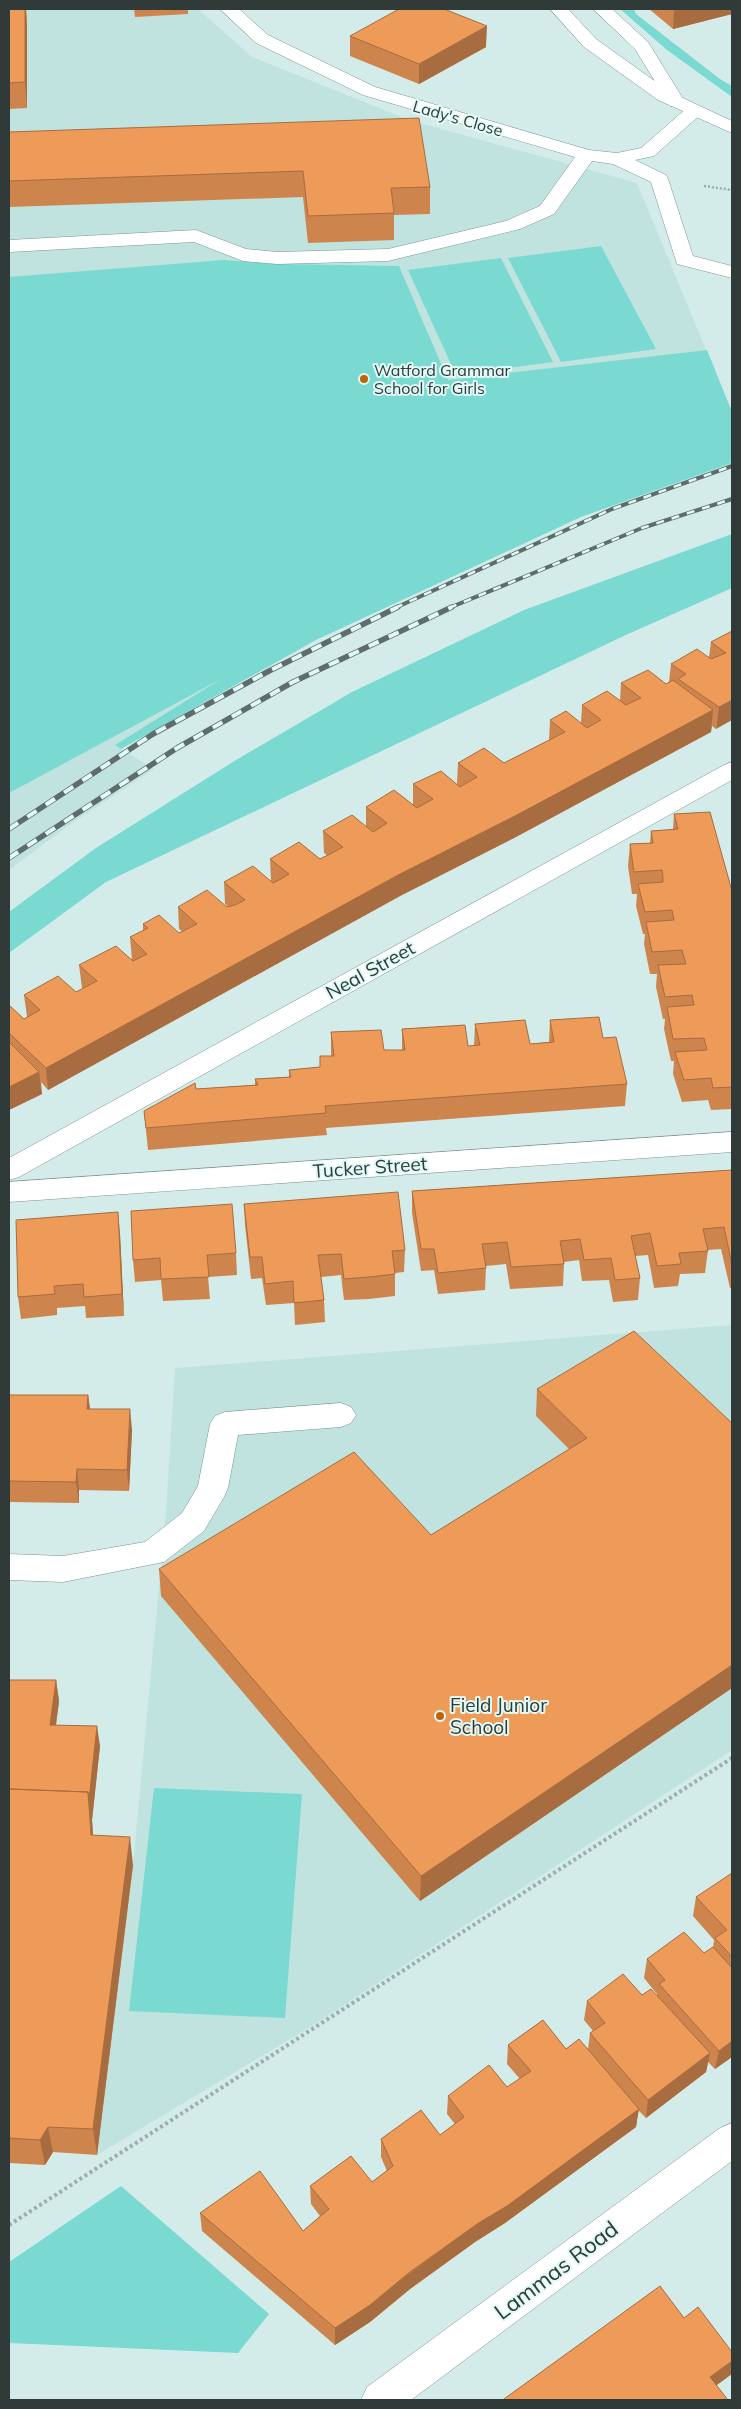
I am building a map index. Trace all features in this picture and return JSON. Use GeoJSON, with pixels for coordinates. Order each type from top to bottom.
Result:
{"type":"FeatureCollection","features":[{"type":"Feature","properties":{"kind":"street","name":"Lady's Close"},"geometry":{"type":"LineString","coordinates":[[229,9],[262,39],[368,91],[587,156],[617,158],[647,152],[694,112]]}},
{"type":"Feature","properties":{"kind":"street"},"geometry":{"type":"LineString","coordinates":[[559,9],[590,43],[664,96],[694,112],[732,128]]}},
{"type":"Feature","properties":{"kind":"street"},"geometry":{"type":"LineString","coordinates":[[602,9],[642,46],[676,102]]}},
{"type":"Feature","properties":{"kind":"street"},"geometry":{"type":"LineString","coordinates":[[528,138],[547,122]]}},
{"type":"Feature","properties":{"kind":"street"},"geometry":{"type":"LineString","coordinates":[[9,246],[196,236],[243,256],[277,258],[388,255],[513,225],[547,210],[567,180],[587,156]]}},
{"type":"Feature","properties":{"kind":"street"},"geometry":{"type":"LineString","coordinates":[[617,158],[659,180],[684,260],[732,272]]}},
{"type":"Feature","properties":{"kind":"street","name":"Neal Street"},"geometry":{"type":"LineString","coordinates":[[9,1170],[731,778]]}},
{"type":"Feature","properties":{"kind":"street","name":"Tucker Street"},"geometry":{"type":"LineString","coordinates":[[9,1192],[732,1142]]}},
{"type":"Feature","properties":{"kind":"street"},"geometry":{"type":"LineString","coordinates":[[9,1567],[63,1569],[153,1553],[193,1522],[213,1488],[225,1424],[341,1415]]}},
{"type":"Feature","properties":{"kind":"street","name":"Lammas Road"},"geometry":{"type":"LineString","coordinates":[[380,2400],[732,2140]]}},
{"type":"Feature","properties":{"kind":"path"},"geometry":{"type":"LineString","coordinates":[[9,2224],[732,1758]]}},
{"type":"Feature","properties":{"kind":"shaded area","name":"Watford Grammar School for Girls"},"geometry":{"type":"Polygon","coordinates":[[[9,9],[198,9],[252,57],[409,120],[637,183],[730,408],[115,745],[154,769],[72,823],[9,870],[9,9]]]}},
{"type":"Feature","properties":{"kind":"shaded area"},"geometry":{"type":"Polygon","coordinates":[[[620,9],[634,9],[636,14],[720,79],[732,86],[732,97],[667,50],[620,9]]]}},
{"type":"Feature","properties":{"kind":"shaded area"},"geometry":{"type":"Polygon","coordinates":[[[601,246],[656,349],[561,362],[508,258],[601,246]]]}},
{"type":"Feature","properties":{"kind":"shaded area"},"geometry":{"type":"Polygon","coordinates":[[[501,258],[553,362],[456,375],[408,270],[501,258]]]}},
{"type":"Feature","properties":{"kind":"shaded area"},"geometry":{"type":"Polygon","coordinates":[[[224,260],[284,264],[399,266],[448,380],[707,350],[732,408],[732,463],[581,517],[316,640],[121,749],[115,745],[221,679],[9,793],[9,277],[224,260]]]}},
{"type":"Feature","properties":{"kind":"shaded area"},"geometry":{"type":"Polygon","coordinates":[[[732,534],[732,588],[628,634],[106,882],[9,953],[9,912],[96,848],[236,760],[352,692],[524,610],[732,534]]]}},
{"type":"Feature","properties":{"kind":"shaded area","name":"Field Junior School"},"geometry":{"type":"Polygon","coordinates":[[[732,1325],[732,1750],[315,2024],[97,2155],[133,1865],[166,1512],[175,1368],[732,1325]]]}},
{"type":"Feature","properties":{"kind":"shaded area"},"geometry":{"type":"Polygon","coordinates":[[[154,1788],[302,1794],[285,2018],[129,2011],[154,1788]]]}},
{"type":"Feature","properties":{"kind":"shaded area"},"geometry":{"type":"Polygon","coordinates":[[[121,2186],[269,2314],[238,2353],[9,2343],[9,2262],[121,2186]]]}},
{"type":"Feature","properties":{"kind":"building"},"geometry":{"type":"Polygon","coordinates":[[[9,9],[25,9],[25,82],[9,83],[9,9]]]}},
{"type":"Feature","properties":{"kind":"building"},"geometry":{"type":"Polygon","coordinates":[[[399,9],[444,9],[487,26],[419,64],[350,36],[399,9]]]}},
{"type":"Feature","properties":{"kind":"building"},"geometry":{"type":"Polygon","coordinates":[[[419,118],[430,187],[391,188],[394,213],[308,216],[303,171],[9,181],[9,132],[419,118]]]}},
{"type":"Feature","properties":{"kind":"building"},"geometry":{"type":"Polygon","coordinates":[[[732,631],[732,700],[719,707],[678,679],[686,674],[671,664],[697,649],[711,659],[726,653],[711,642],[732,631]]]}},
{"type":"Feature","properties":{"kind":"building"},"geometry":{"type":"Polygon","coordinates":[[[648,670],[666,684],[673,680],[713,710],[515,816],[400,874],[46,1068],[9,1033],[9,1005],[24,1019],[40,1010],[24,995],[58,976],[76,992],[97,981],[79,965],[116,946],[133,961],[147,954],[130,937],[148,928],[143,924],[159,915],[179,933],[197,924],[178,907],[207,890],[227,907],[245,900],[224,882],[253,866],[273,883],[281,879],[289,874],[270,859],[299,842],[320,859],[343,847],[323,831],[352,815],[373,832],[387,823],[366,807],[394,790],[417,808],[433,799],[413,784],[441,771],[460,787],[477,777],[458,763],[484,748],[504,763],[565,732],[550,720],[566,711],[587,728],[601,720],[582,705],[607,691],[626,705],[641,698],[621,683],[648,670]]]}},
{"type":"Feature","properties":{"kind":"building"},"geometry":{"type":"Polygon","coordinates":[[[710,812],[732,891],[732,1087],[713,1088],[711,1078],[684,1080],[675,1052],[707,1050],[704,1038],[673,1039],[667,1007],[694,1005],[692,995],[665,997],[658,965],[686,964],[682,950],[652,952],[646,922],[674,920],[672,910],[645,912],[638,884],[663,882],[662,870],[634,872],[630,844],[653,843],[651,831],[678,829],[674,814],[710,812]]]}},
{"type":"Feature","properties":{"kind":"building"},"geometry":{"type":"Polygon","coordinates":[[[599,1017],[603,1038],[616,1037],[627,1084],[325,1106],[326,1113],[146,1128],[144,1111],[195,1083],[196,1089],[258,1085],[255,1079],[291,1077],[289,1070],[320,1067],[320,1056],[334,1056],[331,1032],[381,1030],[384,1050],[405,1050],[402,1029],[465,1025],[468,1046],[480,1045],[475,1024],[525,1020],[530,1044],[554,1042],[550,1020],[599,1017]]]}},
{"type":"Feature","properties":{"kind":"building"},"geometry":{"type":"Polygon","coordinates":[[[9,1042],[39,1072],[9,1087],[9,1042]]]}},
{"type":"Feature","properties":{"kind":"building"},"geometry":{"type":"Polygon","coordinates":[[[732,1170],[732,1265],[724,1227],[703,1229],[708,1251],[679,1253],[681,1264],[657,1266],[650,1233],[631,1236],[640,1278],[615,1280],[611,1258],[584,1260],[580,1239],[560,1241],[564,1264],[511,1267],[507,1242],[482,1244],[486,1268],[438,1273],[434,1249],[421,1249],[412,1191],[732,1170]]]}},
{"type":"Feature","properties":{"kind":"building"},"geometry":{"type":"Polygon","coordinates":[[[398,1192],[405,1250],[392,1251],[395,1274],[344,1279],[341,1254],[318,1255],[324,1300],[294,1303],[293,1281],[265,1284],[262,1257],[250,1257],[244,1204],[398,1192]]]}},
{"type":"Feature","properties":{"kind":"building"},"geometry":{"type":"Polygon","coordinates":[[[232,1204],[236,1253],[207,1255],[209,1277],[161,1279],[160,1258],[133,1260],[131,1211],[232,1204]]]}},
{"type":"Feature","properties":{"kind":"building"},"geometry":{"type":"Polygon","coordinates":[[[118,1212],[122,1294],[84,1297],[83,1284],[54,1286],[55,1294],[18,1297],[16,1220],[118,1212]]]}},
{"type":"Feature","properties":{"kind":"building"},"geometry":{"type":"Polygon","coordinates":[[[634,1331],[732,1423],[732,1665],[421,1876],[159,1569],[354,1452],[431,1535],[587,1438],[537,1389],[634,1331]]]}},
{"type":"Feature","properties":{"kind":"building"},"geometry":{"type":"Polygon","coordinates":[[[9,1395],[88,1395],[87,1409],[130,1409],[127,1470],[77,1469],[76,1482],[9,1481],[9,1395]]]}},
{"type":"Feature","properties":{"kind":"building"},"geometry":{"type":"Polygon","coordinates":[[[9,1680],[56,1680],[50,1725],[97,1726],[89,1800],[88,1792],[9,1789],[9,1680]]]}},
{"type":"Feature","properties":{"kind":"building"},"geometry":{"type":"Polygon","coordinates":[[[9,1789],[88,1792],[91,1835],[130,1837],[93,2129],[48,2127],[40,2140],[9,2138],[9,1789]]]}},
{"type":"Feature","properties":{"kind":"building"},"geometry":{"type":"Polygon","coordinates":[[[732,1873],[732,1957],[715,1938],[727,1930],[696,1897],[732,1873]]]}},
{"type":"Feature","properties":{"kind":"building"},"geometry":{"type":"Polygon","coordinates":[[[684,1932],[704,1953],[713,1947],[732,1968],[732,2041],[719,2051],[659,1984],[665,1980],[647,1959],[684,1932]]]}},
{"type":"Feature","properties":{"kind":"building"},"geometry":{"type":"Polygon","coordinates":[[[623,1974],[642,1995],[651,1989],[710,2053],[648,2100],[590,2033],[605,2023],[587,2001],[623,1974]]]}},
{"type":"Feature","properties":{"kind":"building"},"geometry":{"type":"Polygon","coordinates":[[[543,2020],[566,2049],[579,2039],[639,2109],[507,2206],[477,2224],[410,2272],[370,2305],[335,2328],[200,2213],[260,2171],[303,2231],[329,2209],[310,2186],[351,2156],[372,2182],[393,2166],[381,2139],[421,2110],[440,2135],[464,2117],[448,2096],[489,2065],[507,2087],[531,2071],[508,2045],[543,2020]]]}},
{"type":"Feature","properties":{"kind":"building"},"geometry":{"type":"Polygon","coordinates":[[[660,2286],[684,2318],[698,2307],[732,2352],[732,2361],[710,2377],[728,2400],[504,2399],[660,2286]]]}},
{"type":"Feature","properties":{"kind":"railway"},"geometry":{"type":"LineString","coordinates":[[395,608],[612,509],[732,466]]}},
{"type":"Feature","properties":{"kind":"railway"},"geometry":{"type":"LineString","coordinates":[[449,608],[642,528],[732,499]]}},
{"type":"Feature","properties":{"kind":"railway"},"geometry":{"type":"LineString","coordinates":[[9,829],[153,734],[269,671],[398,607]]}},
{"type":"Feature","properties":{"kind":"railway"},"geometry":{"type":"LineString","coordinates":[[9,858],[177,748],[293,682],[452,607]]}},
{"type":"Feature","properties":{"kind":"place","name":"Watford Grammar School for Girls"},"geometry":{"type":"Point","coordinates":[364,379]}},
{"type":"Feature","properties":{"kind":"place","name":"Field Junior School"},"geometry":{"type":"Point","coordinates":[440,1716]}}]}
